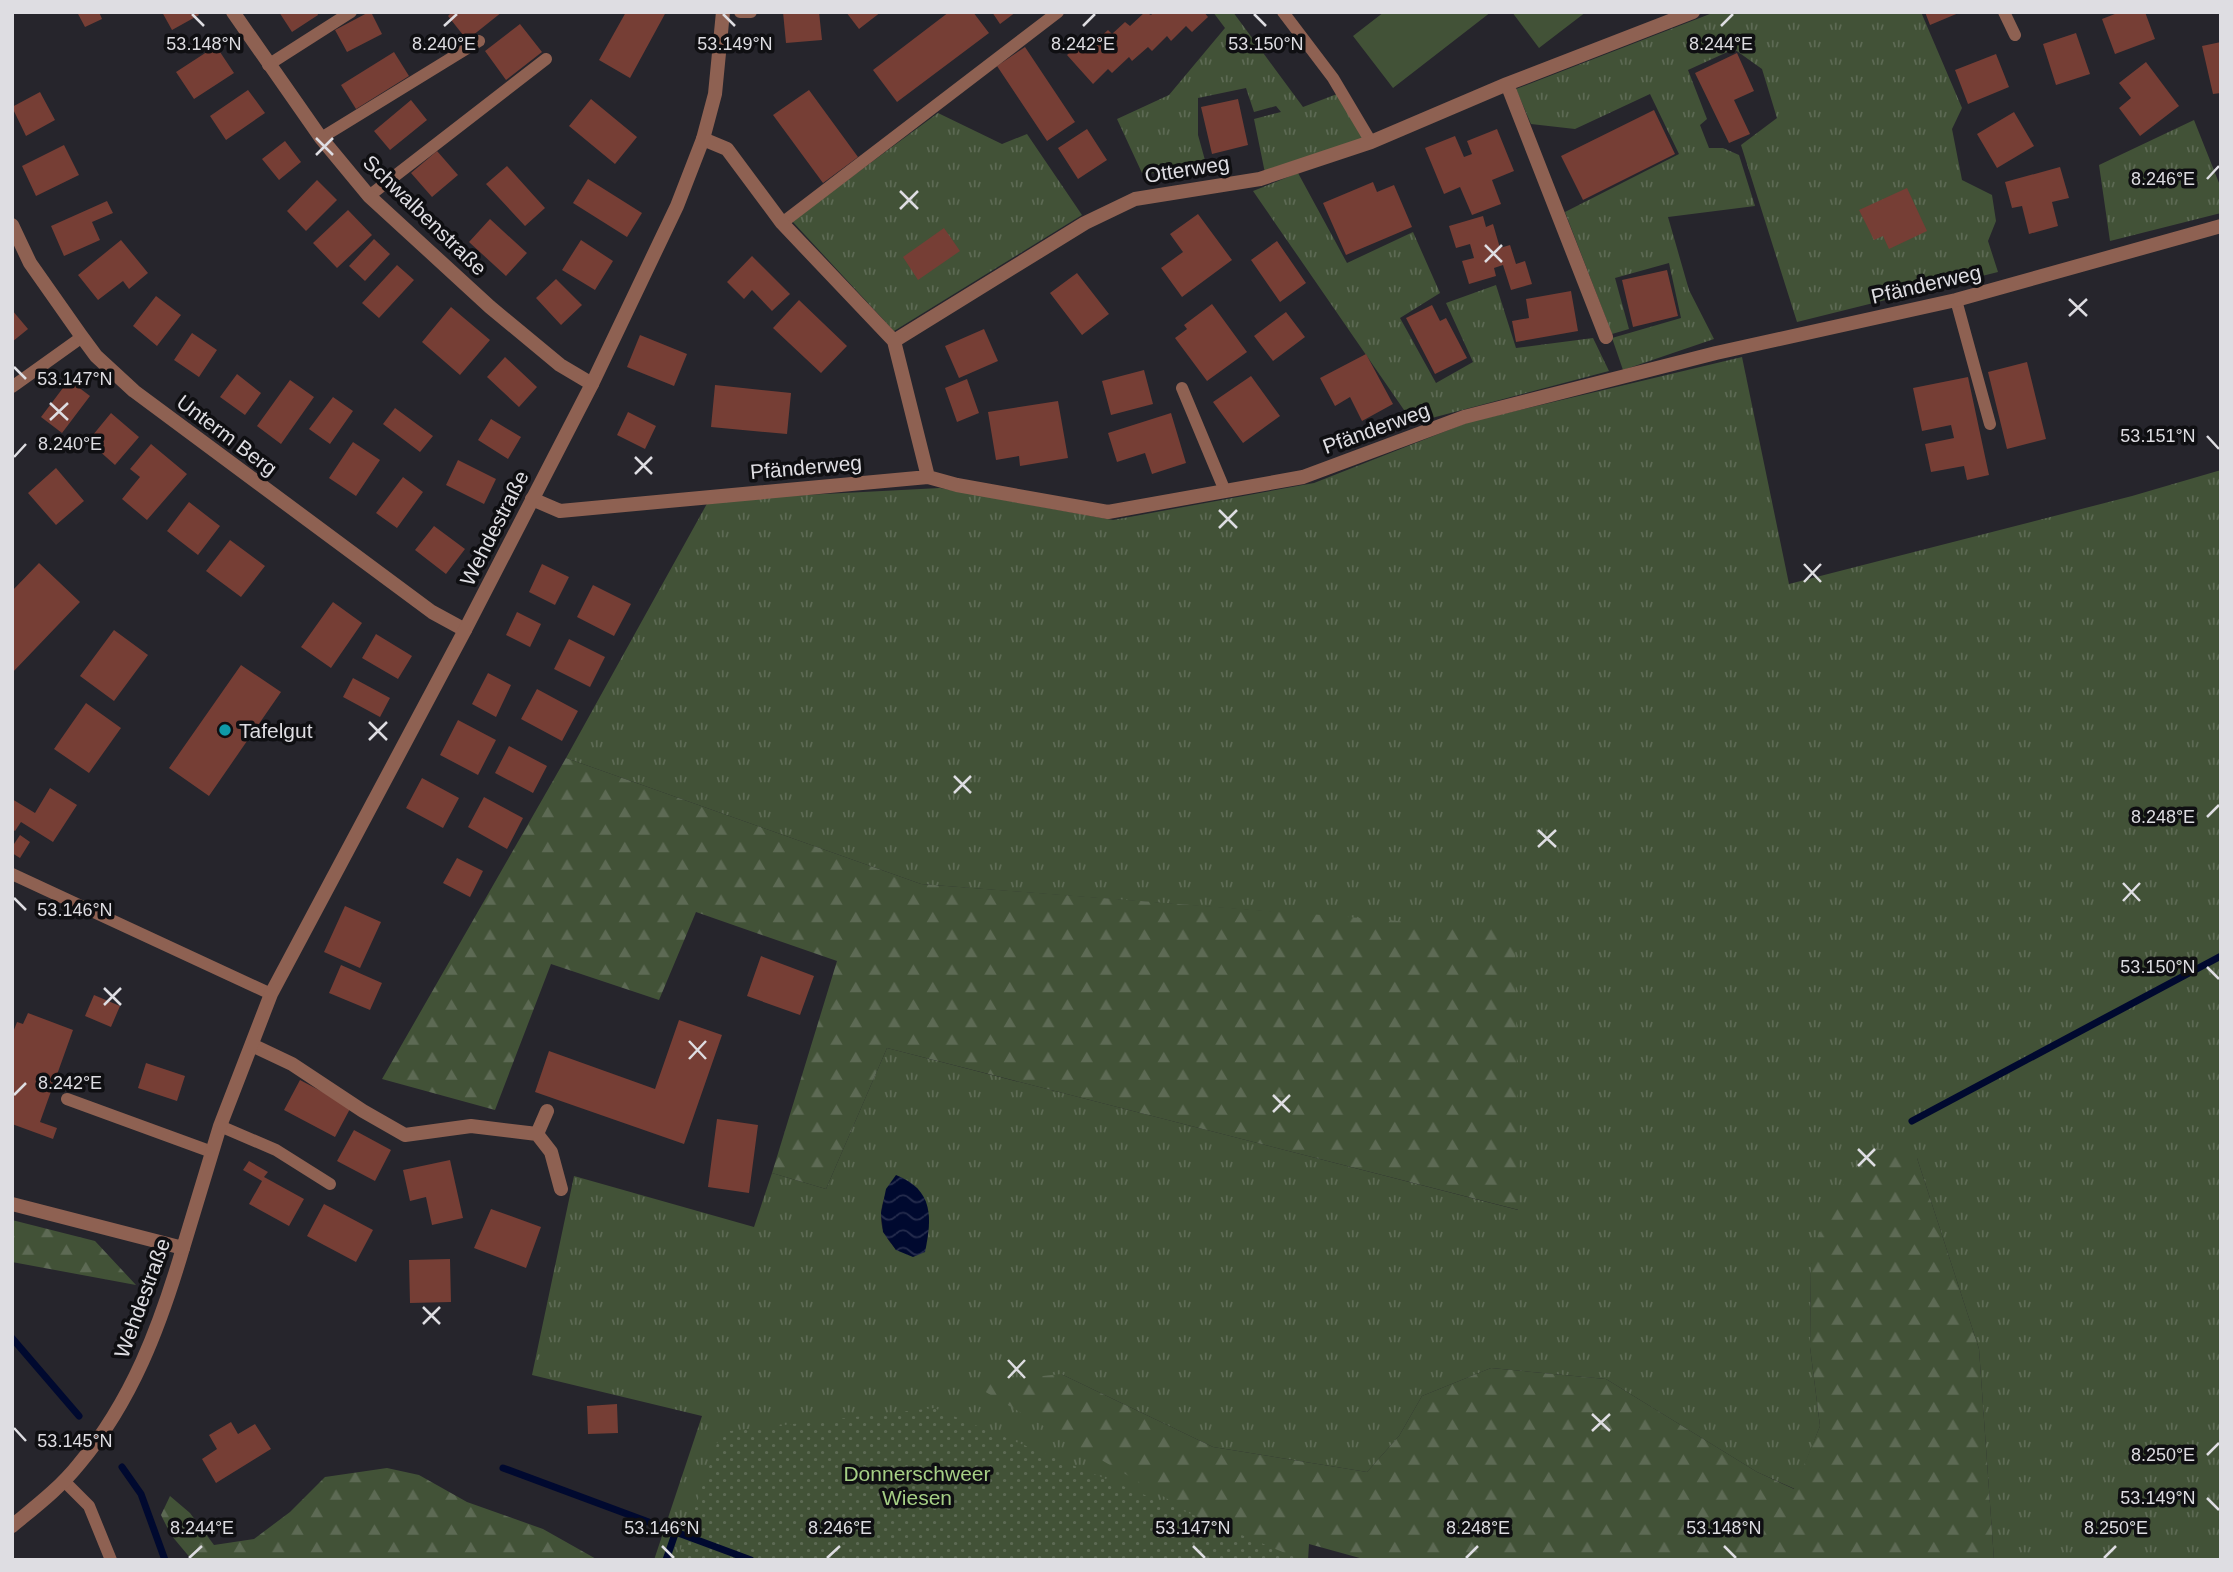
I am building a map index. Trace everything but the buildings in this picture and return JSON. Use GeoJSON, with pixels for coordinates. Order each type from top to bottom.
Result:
{"type":"FeatureCollection","features":[{"type":"Feature","properties":{"kind":"street","name":"Schwalbenstraße"},"geometry":{"type":"LineString","coordinates":[[233,12],[321,138],[369,196],[490,307],[560,365],[592,384]]}},
{"type":"Feature","properties":{"kind":"street","name":"Wehdestraße"},"geometry":{"type":"LineString","coordinates":[[12,1527],[64,1481],[104,1431],[140,1369],[159,1326],[219,1126],[271,994],[466,630],[592,384],[677,206],[703,139],[715,94],[723,12]]}},
{"type":"Feature","properties":{"kind":"street","name":"Otterweg"},"geometry":{"type":"LineString","coordinates":[[894,341],[1084,223],[1135,198],[1260,179],[1371,142],[1693,12]]}},
{"type":"Feature","properties":{"kind":"street"},"geometry":{"type":"LineString","coordinates":[[1507,85],[1606,337]]}},
{"type":"Feature","properties":{"kind":"street"},"geometry":{"type":"LineString","coordinates":[[703,139],[727,149],[782,223],[894,341],[928,477]]}},
{"type":"Feature","properties":{"kind":"street","name":"Unterm Berg"},"geometry":{"type":"LineString","coordinates":[[12,225],[30,263],[82,337],[96,356],[134,391],[432,612],[466,630]]}},
{"type":"Feature","properties":{"kind":"street","name":"Pfänderweg"},"geometry":{"type":"LineString","coordinates":[[532,499],[560,511],[928,477],[957,485],[1108,512],[1303,477],[1464,417],[1716,354],[1956,300],[2221,226]]}},
{"type":"Feature","properties":{"kind":"street"},"geometry":{"type":"LineString","coordinates":[[252,1045],[292,1064],[405,1135],[471,1126],[537,1134],[551,1152],[561,1189]]}},
{"type":"Feature","properties":{"kind":"street"},"geometry":{"type":"LineString","coordinates":[[537,1134],[547,1111]]}},
{"type":"Feature","properties":{"kind":"street"},"geometry":{"type":"LineString","coordinates":[[12,1204],[183,1248]]}},
{"type":"Feature","properties":{"kind":"lane"},"geometry":{"type":"LineString","coordinates":[[268,65],[351,12]]}},
{"type":"Feature","properties":{"kind":"lane"},"geometry":{"type":"LineString","coordinates":[[740,12],[751,12]]}},
{"type":"Feature","properties":{"kind":"lane"},"geometry":{"type":"LineString","coordinates":[[782,223],[1058,12]]}},
{"type":"Feature","properties":{"kind":"lane"},"geometry":{"type":"LineString","coordinates":[[1283,12],[1333,78],[1371,142]]}},
{"type":"Feature","properties":{"kind":"lane"},"geometry":{"type":"LineString","coordinates":[[2004,12],[2015,35]]}},
{"type":"Feature","properties":{"kind":"lane"},"geometry":{"type":"LineString","coordinates":[[321,138],[480,41]]}},
{"type":"Feature","properties":{"kind":"lane"},"geometry":{"type":"LineString","coordinates":[[369,196],[545,59]]}},
{"type":"Feature","properties":{"kind":"lane"},"geometry":{"type":"LineString","coordinates":[[1956,300],[1990,424]]}},
{"type":"Feature","properties":{"kind":"lane"},"geometry":{"type":"LineString","coordinates":[[12,387],[82,337]]}},
{"type":"Feature","properties":{"kind":"lane"},"geometry":{"type":"LineString","coordinates":[[1182,388],[1225,491]]}},
{"type":"Feature","properties":{"kind":"lane"},"geometry":{"type":"LineString","coordinates":[[12,874],[271,994]]}},
{"type":"Feature","properties":{"kind":"lane"},"geometry":{"type":"LineString","coordinates":[[67,1099],[212,1152]]}},
{"type":"Feature","properties":{"kind":"lane"},"geometry":{"type":"LineString","coordinates":[[219,1126],[276,1150],[330,1184]]}},
{"type":"Feature","properties":{"kind":"lane"},"geometry":{"type":"LineString","coordinates":[[64,1481],[89,1506],[111,1560]]}},
{"type":"Feature","properties":{"kind":"green space"},"geometry":{"type":"Polygon","coordinates":[[[1213,12],[1233,12],[1303,107],[1337,94],[1364,139],[1265,173],[1254,119],[1281,112],[1276,106],[1254,112],[1246,88],[1198,98],[1198,135],[1208,171],[1196,174],[1142,173],[1117,119],[1169,95],[1225,28],[1213,12]]]}},
{"type":"Feature","properties":{"kind":"green space"},"geometry":{"type":"Polygon","coordinates":[[[1384,12],[1491,12],[1393,88],[1353,36],[1384,12]]]}},
{"type":"Feature","properties":{"kind":"green space"},"geometry":{"type":"Polygon","coordinates":[[[1512,12],[1586,12],[1539,48],[1512,12]]]}},
{"type":"Feature","properties":{"kind":"green space"},"geometry":{"type":"Polygon","coordinates":[[[1715,12],[1921,12],[1962,108],[1952,129],[1962,180],[1992,195],[1996,221],[1988,241],[1998,272],[1797,322],[1741,145],[1777,118],[1762,69],[1734,49],[1688,70],[1707,119],[1700,125],[1709,148],[1723,148],[1739,155],[1755,206],[1668,217],[1689,290],[1714,339],[1623,370],[1612,338],[1681,318],[1669,263],[1615,278],[1629,329],[1612,334],[1565,212],[1679,154],[1650,94],[1575,129],[1531,124],[1516,89],[1715,12]]]}},
{"type":"Feature","properties":{"kind":"green space"},"geometry":{"type":"Polygon","coordinates":[[[938,113],[1002,144],[1027,134],[1082,215],[894,331],[792,221],[938,113]]]}},
{"type":"Feature","properties":{"kind":"green space"},"geometry":{"type":"Polygon","coordinates":[[[2194,120],[2221,188],[2221,213],[2110,241],[2099,165],[2194,120]]]}},
{"type":"Feature","properties":{"kind":"green space"},"geometry":{"type":"Polygon","coordinates":[[[1298,173],[1347,263],[1413,232],[1440,293],[1400,318],[1436,383],[1473,362],[1446,303],[1496,285],[1516,348],[1593,338],[1609,371],[1413,423],[1253,191],[1298,173]]]}},
{"type":"Feature","properties":{"kind":"green space"},"geometry":{"type":"Polygon","coordinates":[[[1742,357],[1789,584],[2132,496],[2221,470],[2221,1560],[1994,1560],[1979,1349],[1917,1158],[1811,1264],[1810,1347],[1820,1426],[1795,1489],[1757,1472],[1606,1379],[1491,1368],[1422,1396],[1399,1436],[1367,1472],[1213,1447],[1061,1374],[1263,1555],[1261,1560],[654,1560],[702,1416],[532,1375],[574,1176],[754,1227],[772,1173],[826,1189],[887,1048],[1518,1210],[1514,931],[921,884],[566,758],[709,500],[940,488],[1113,520],[1314,483],[1469,422],[1742,357]],[[896,1176],[885,1195],[881,1223],[884,1233],[896,1250],[896,1176]]]}},
{"type":"Feature","properties":{"kind":"green space"},"geometry":{"type":"Polygon","coordinates":[[[566,758],[921,884],[1515,930],[1519,1210],[887,1048],[826,1189],[772,1173],[837,961],[696,912],[659,1000],[551,964],[495,1110],[382,1079],[566,758]]]}},
{"type":"Feature","properties":{"kind":"green space"},"geometry":{"type":"Polygon","coordinates":[[[1876,1148],[1917,1158],[1979,1349],[1994,1560],[1367,1560],[1309,1544],[1308,1560],[1261,1560],[1263,1555],[972,1384],[1061,1374],[1213,1447],[1367,1472],[1399,1436],[1422,1396],[1491,1368],[1606,1379],[1757,1472],[1794,1489],[1820,1426],[1810,1347],[1811,1264],[1830,1200],[1876,1148]]]}},
{"type":"Feature","properties":{"kind":"green space"},"geometry":{"type":"Polygon","coordinates":[[[12,1220],[95,1241],[136,1285],[12,1262],[12,1220]]]}},
{"type":"Feature","properties":{"kind":"green space","name":"Donnerschweer Wiesen"},"geometry":{"type":"Polygon","coordinates":[[[934,1408],[1302,1560],[677,1560],[721,1432],[934,1408]]]}},
{"type":"Feature","properties":{"kind":"green space"},"geometry":{"type":"Polygon","coordinates":[[[387,1468],[419,1475],[467,1502],[543,1529],[598,1560],[192,1560],[171,1535],[161,1515],[170,1496],[190,1513],[214,1545],[254,1539],[290,1512],[325,1477],[387,1468]]]}},
{"type":"Feature","properties":{"kind":"water"},"geometry":{"type":"Polygon","coordinates":[[[896,1175],[918,1189],[927,1206],[929,1228],[925,1252],[913,1257],[896,1250],[883,1232],[881,1213],[886,1189],[896,1175]]]}},
{"type":"Feature","properties":{"kind":"waterway"},"geometry":{"type":"LineString","coordinates":[[1912,1121],[2221,956]]}},
{"type":"Feature","properties":{"kind":"waterway"},"geometry":{"type":"LineString","coordinates":[[12,1338],[79,1416]]}},
{"type":"Feature","properties":{"kind":"waterway"},"geometry":{"type":"LineString","coordinates":[[122,1467],[141,1494],[165,1560]]}},
{"type":"Feature","properties":{"kind":"waterway"},"geometry":{"type":"LineString","coordinates":[[503,1468],[751,1560]]}},
{"type":"Feature","properties":{"kind":"waterway"},"geometry":{"type":"LineString","coordinates":[[666,1560],[676,1531]]}},
{"type":"Feature","properties":{"kind":"place","name":"Tafelgut"},"geometry":{"type":"Point","coordinates":[225,730]}}]}
